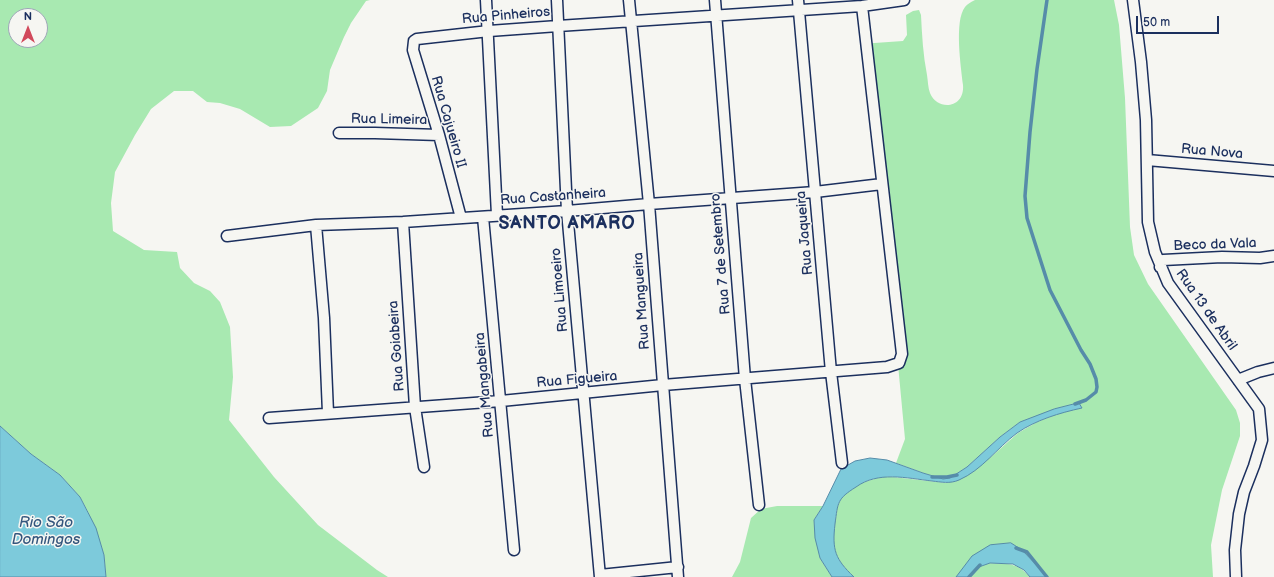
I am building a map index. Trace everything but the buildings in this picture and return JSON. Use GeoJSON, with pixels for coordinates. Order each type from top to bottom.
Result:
{"type":"FeatureCollection","features":[{"type":"Feature","properties":{"kind":"street"},"geometry":{"type":"LineString","coordinates":[[486,0],[489,31],[497,215]]}},
{"type":"Feature","properties":{"kind":"street","name":"Rua Limoeiro"},"geometry":{"type":"LineString","coordinates":[[557,0],[567,211],[600,576]]}},
{"type":"Feature","properties":{"kind":"street","name":"Rua Mangueira"},"geometry":{"type":"LineString","coordinates":[[629,0],[648,204],[678,572]]}},
{"type":"Feature","properties":{"kind":"street","name":"Rua 7 de Setembro"},"geometry":{"type":"LineString","coordinates":[[716,0],[745,379],[759,505]]}},
{"type":"Feature","properties":{"kind":"street","name":"Rua Pinheiros"},"geometry":{"type":"LineString","coordinates":[[421,37],[558,26],[717,16],[798,5],[862,6],[904,0]]}},
{"type":"Feature","properties":{"kind":"street","name":"Rua 13 de Abril"},"geometry":{"type":"LineString","coordinates":[[1133,0],[1141,62],[1148,160],[1148,222],[1155,252],[1168,283],[1259,409],[1262,440],[1244,492],[1239,514],[1235,550],[1236,577]]}},
{"type":"Feature","properties":{"kind":"street","name":"Rua Jaqueira"},"geometry":{"type":"LineString","coordinates":[[798,5],[831,372],[842,463]]}},
{"type":"Feature","properties":{"kind":"street"},"geometry":{"type":"LineString","coordinates":[[862,6],[882,184]]}},
{"type":"Feature","properties":{"kind":"street","name":"Rua Cajueiro II"},"geometry":{"type":"LineString","coordinates":[[421,37],[414,41],[413,50],[439,136],[461,218]]}},
{"type":"Feature","properties":{"kind":"street","name":"Rua Limeira"},"geometry":{"type":"LineString","coordinates":[[339,133],[439,136]]}},
{"type":"Feature","properties":{"kind":"street","name":"Rua Nova"},"geometry":{"type":"LineString","coordinates":[[1148,160],[1274,171]]}},
{"type":"Feature","properties":{"kind":"street","name":"Rua Castanheira"},"geometry":{"type":"LineString","coordinates":[[226,236],[316,225],[403,222],[567,211],[815,192],[882,184]]}},
{"type":"Feature","properties":{"kind":"street","name":"Rua Figueira"},"geometry":{"type":"LineString","coordinates":[[269,418],[583,394],[663,385],[887,367],[899,363],[902,354],[882,184]]}},
{"type":"Feature","properties":{"kind":"street","name":"Rua Mangabeira"},"geometry":{"type":"LineString","coordinates":[[483,217],[514,550]]}},
{"type":"Feature","properties":{"kind":"street","name":"Rua Goiabeira"},"geometry":{"type":"LineString","coordinates":[[403,222],[415,407],[424,467]]}},
{"type":"Feature","properties":{"kind":"street"},"geometry":{"type":"LineString","coordinates":[[316,225],[324,318],[328,413]]}},
{"type":"Feature","properties":{"kind":"street","name":"Beco da Vala"},"geometry":{"type":"LineString","coordinates":[[1160,267],[1163,260],[1222,256],[1260,258],[1274,256]]}},
{"type":"Feature","properties":{"kind":"street"},"geometry":{"type":"LineString","coordinates":[[1238,380],[1258,372],[1274,368]]}},
{"type":"Feature","properties":{"kind":"street"},"geometry":{"type":"LineString","coordinates":[[600,576],[678,572]]}},
{"type":"Feature","properties":{"kind":"green space"},"geometry":{"type":"Polygon","coordinates":[[[0,0],[370,0],[366,1],[351,23],[344,37],[330,70],[327,91],[318,108],[291,126],[270,127],[240,109],[220,103],[207,102],[193,91],[174,91],[151,109],[135,135],[115,172],[111,203],[113,231],[144,250],[177,252],[180,268],[194,283],[210,291],[220,302],[230,327],[233,377],[229,420],[274,477],[318,525],[388,577],[106,577],[104,555],[88,512],[80,497],[60,475],[31,454],[0,426],[0,0]]]}},
{"type":"Feature","properties":{"kind":"green space"},"geometry":{"type":"Polygon","coordinates":[[[975,0],[1114,0],[1119,25],[1125,98],[1130,227],[1134,255],[1148,284],[1236,410],[1240,423],[1240,436],[1222,490],[1211,545],[1213,577],[1048,577],[1022,550],[1010,543],[956,577],[854,577],[842,565],[834,550],[834,529],[837,507],[842,496],[861,483],[884,476],[947,483],[992,456],[1018,433],[1037,422],[1062,412],[1082,408],[1079,403],[1020,422],[1000,437],[967,467],[950,478],[943,479],[896,463],[905,439],[882,194],[860,44],[903,41],[907,35],[906,15],[913,11],[919,10],[921,15],[928,87],[930,93],[938,103],[950,105],[960,99],[962,93],[963,85],[959,33],[962,14],[965,7],[975,0]]]}},
{"type":"Feature","properties":{"kind":"green space"},"geometry":{"type":"Polygon","coordinates":[[[777,506],[823,506],[814,520],[820,558],[832,577],[732,577],[740,562],[751,518],[761,509],[777,506]]]}},
{"type":"Feature","properties":{"kind":"green space"},"geometry":{"type":"Polygon","coordinates":[[[989,563],[1016,566],[1030,577],[968,577],[976,568],[989,563]]]}},
{"type":"Feature","properties":{"kind":"water"},"geometry":{"type":"Polygon","coordinates":[[[1079,403],[1082,408],[1065,412],[1024,428],[975,471],[959,480],[946,482],[902,477],[883,477],[865,482],[850,491],[842,498],[838,506],[834,541],[836,554],[843,565],[854,577],[832,577],[820,558],[815,538],[814,520],[823,506],[841,469],[855,461],[870,458],[887,460],[943,479],[950,478],[967,467],[1000,437],[1020,422],[1054,409],[1079,403]]]}},
{"type":"Feature","properties":{"kind":"water","name":"Rio São Domingos"},"geometry":{"type":"Polygon","coordinates":[[[0,426],[31,454],[60,475],[80,497],[96,528],[104,555],[106,577],[0,577],[0,426]]]}},
{"type":"Feature","properties":{"kind":"water"},"geometry":{"type":"Polygon","coordinates":[[[1011,543],[1022,550],[1048,577],[1030,577],[1024,570],[1013,564],[990,563],[976,568],[968,577],[956,577],[972,556],[990,545],[1011,543]]]}},
{"type":"Feature","properties":{"kind":"waterway"},"geometry":{"type":"LineString","coordinates":[[1047,0],[1037,69],[1025,196],[1027,218],[1050,290],[1081,350],[1090,364],[1096,379],[1096,392],[1086,400],[1075,404]]}},
{"type":"Feature","properties":{"kind":"waterway"},"geometry":{"type":"LineString","coordinates":[[932,477],[957,475]]}},
{"type":"Feature","properties":{"kind":"waterway"},"geometry":{"type":"LineString","coordinates":[[1016,548],[1027,552],[1047,577]]}},
{"type":"Feature","properties":{"kind":"waterway"},"geometry":{"type":"LineString","coordinates":[[969,577],[980,565]]}},
{"type":"Feature","properties":{"kind":"district","name":"SANTO AMARO"},"geometry":{"type":"Point","coordinates":[567,224]}}]}
